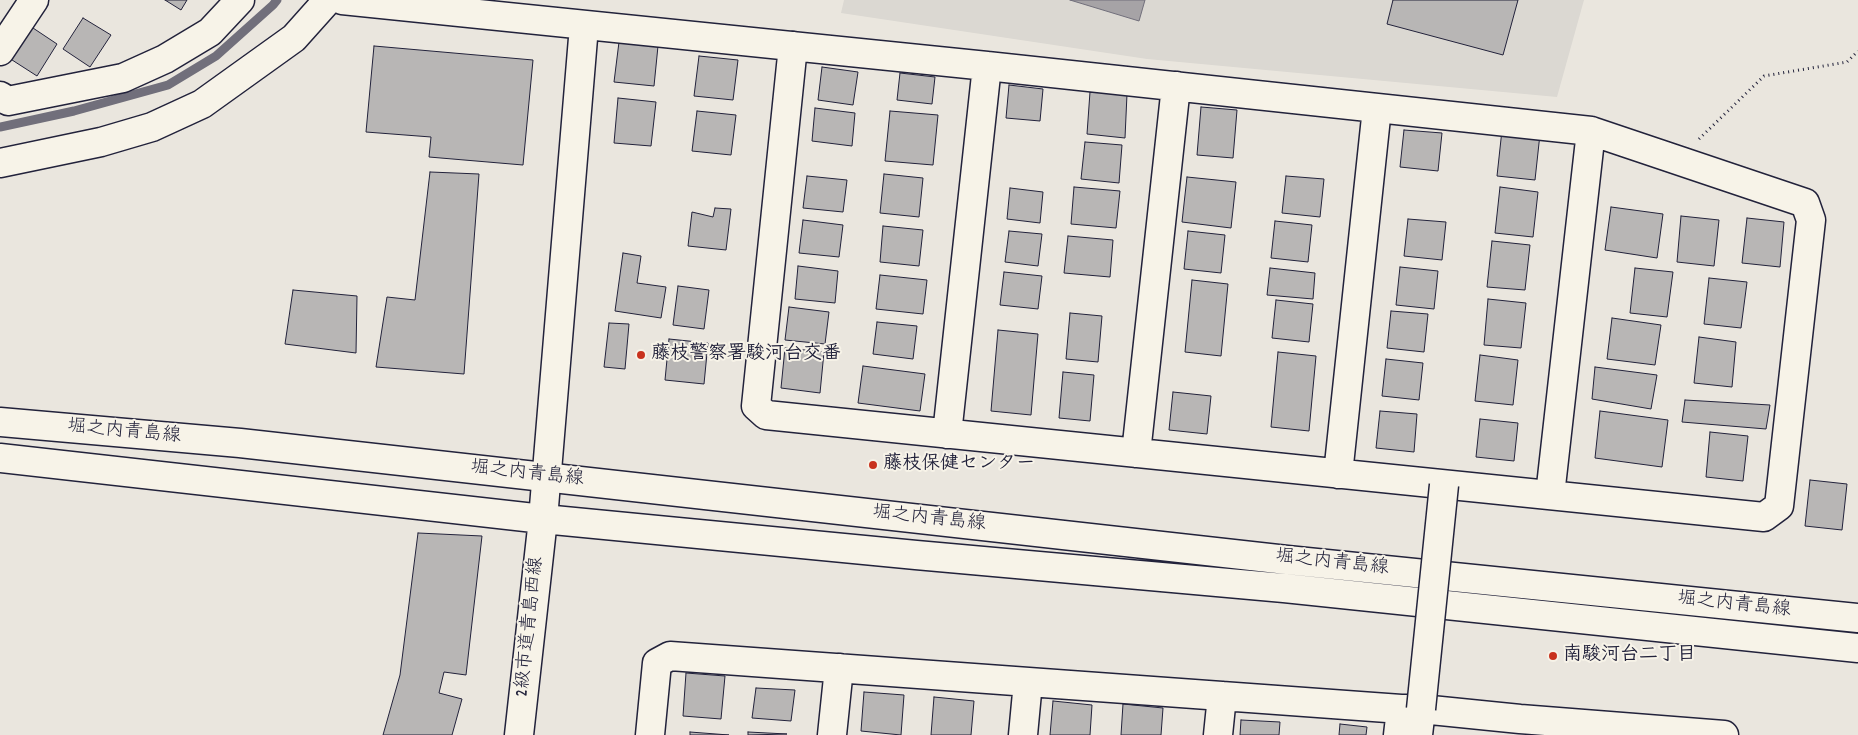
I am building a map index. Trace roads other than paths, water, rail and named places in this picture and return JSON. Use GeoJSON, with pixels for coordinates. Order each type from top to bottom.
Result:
{"type":"FeatureCollection","features":[{"type":"Feature","properties":{"kind":"street"},"geometry":{"type":"LineString","coordinates":[[0,51],[34,0]]}},
{"type":"Feature","properties":{"kind":"street"},"geometry":{"type":"LineString","coordinates":[[0,96],[8,101],[123,78],[165,59],[210,32],[240,0]]}},
{"type":"Feature","properties":{"kind":"street"},"geometry":{"type":"LineString","coordinates":[[0,163],[101,142],[152,127],[202,104],[294,38],[328,0]]}},
{"type":"Feature","properties":{"kind":"street"},"geometry":{"type":"LineString","coordinates":[[342,0],[584,26],[793,46],[987,66],[1591,130],[1805,203],[1811,220],[1779,506],[1764,517],[766,415],[756,406],[793,46]]}},
{"type":"Feature","properties":{"kind":"street","name":"2級市道青島西線"},"geometry":{"type":"LineString","coordinates":[[519,735],[547,477],[584,26]]}},
{"type":"Feature","properties":{"kind":"street"},"geometry":{"type":"LineString","coordinates":[[947,434],[987,66]]}},
{"type":"Feature","properties":{"kind":"street"},"geometry":{"type":"LineString","coordinates":[[1136,453],[1176,86]]}},
{"type":"Feature","properties":{"kind":"street"},"geometry":{"type":"LineString","coordinates":[[1338,474],[1378,108]]}},
{"type":"Feature","properties":{"kind":"street"},"geometry":{"type":"LineString","coordinates":[[1550,495],[1591,130]]}},
{"type":"Feature","properties":{"kind":"street","name":"堀之内青島線"},"geometry":{"type":"LineString","coordinates":[[0,422],[250,444],[1287,560],[1858,618]]}},
{"type":"Feature","properties":{"kind":"street","name":"堀之内青島線"},"geometry":{"type":"LineString","coordinates":[[0,458],[543,519],[1284,588],[1858,648]]}},
{"type":"Feature","properties":{"kind":"street"},"geometry":{"type":"LineString","coordinates":[[1409,722],[1444,485]]}},
{"type":"Feature","properties":{"kind":"street"},"geometry":{"type":"LineString","coordinates":[[650,735],[657,662],[670,656],[1222,696],[1409,722],[1708,734]]}},
{"type":"Feature","properties":{"kind":"street"},"geometry":{"type":"LineString","coordinates":[[832,735],[839,668]]}},
{"type":"Feature","properties":{"kind":"street"},"geometry":{"type":"LineString","coordinates":[[1023,735],[1028,682]]}},
{"type":"Feature","properties":{"kind":"street"},"geometry":{"type":"LineString","coordinates":[[1218,735],[1222,696]]}},
{"type":"Feature","properties":{"kind":"waterway"},"geometry":{"type":"LineString","coordinates":[[0,127],[74,111],[168,85],[216,56],[277,0]]}},
{"type":"Feature","properties":{"kind":"place","name":"藤枝警察署駿河台交番"},"geometry":{"type":"Point","coordinates":[641,355]}},
{"type":"Feature","properties":{"kind":"place","name":"藤枝保健センター"},"geometry":{"type":"Point","coordinates":[873,465]}},
{"type":"Feature","properties":{"kind":"place","name":"南駿河台二丁目"},"geometry":{"type":"Point","coordinates":[1553,656]}}]}
